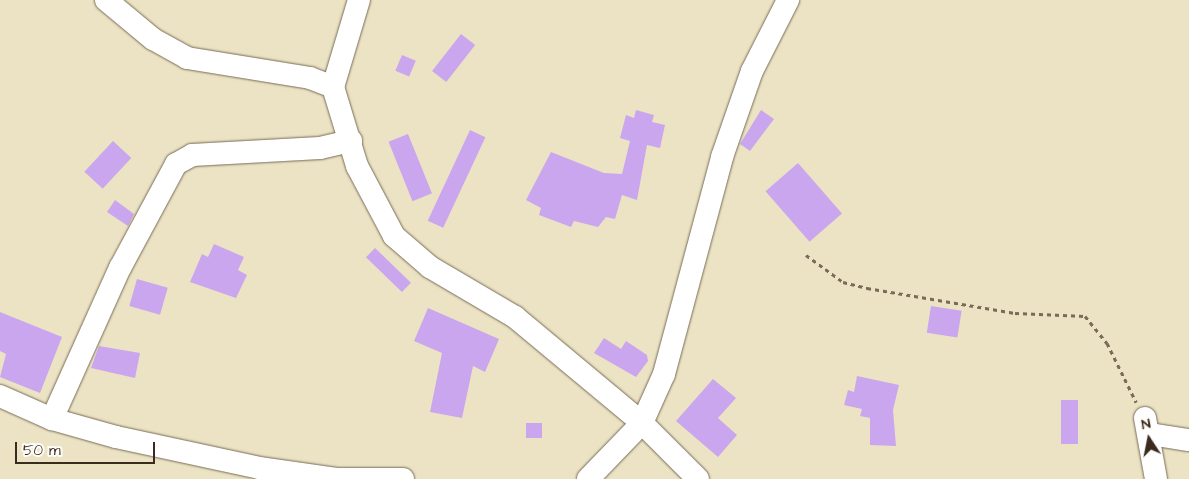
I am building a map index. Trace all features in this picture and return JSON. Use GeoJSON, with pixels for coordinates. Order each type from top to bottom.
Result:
{"type":"FeatureCollection","features":[{"type":"Feature","properties":{"kind":"street"},"geometry":{"type":"LineString","coordinates":[[106,0],[153,39],[187,58],[310,78],[333,87]]}},
{"type":"Feature","properties":{"kind":"street"},"geometry":{"type":"LineString","coordinates":[[359,0],[333,87],[370,196],[394,236],[430,268],[515,317],[642,423],[698,479]]}},
{"type":"Feature","properties":{"kind":"street"},"geometry":{"type":"LineString","coordinates":[[588,479],[642,423],[664,374],[725,149],[752,71],[788,0]]}},
{"type":"Feature","properties":{"kind":"street"},"geometry":{"type":"LineString","coordinates":[[52,419],[120,268],[176,164],[192,156],[320,148],[350,141]]}},
{"type":"Feature","properties":{"kind":"street"},"geometry":{"type":"LineString","coordinates":[[0,396],[52,419],[259,468],[338,479],[403,479]]}},
{"type":"Feature","properties":{"kind":"street"},"geometry":{"type":"LineString","coordinates":[[1156,479],[1148,426],[1189,440]]}},
{"type":"Feature","properties":{"kind":"path"},"geometry":{"type":"LineString","coordinates":[[806,255],[843,282],[867,288],[1015,313],[1084,316],[1107,343],[1148,426]]}},
{"type":"Feature","properties":{"kind":"building"},"geometry":{"type":"Polygon","coordinates":[[[461,34],[475,45],[446,82],[432,71],[461,34]]]}},
{"type":"Feature","properties":{"kind":"building"},"geometry":{"type":"Polygon","coordinates":[[[402,55],[416,61],[409,77],[395,71],[402,55]]]}},
{"type":"Feature","properties":{"kind":"building"},"geometry":{"type":"Polygon","coordinates":[[[636,110],[654,115],[652,122],[665,125],[660,148],[647,145],[637,200],[622,195],[615,219],[606,217],[598,227],[574,221],[571,227],[539,215],[541,208],[526,200],[551,152],[604,173],[622,174],[630,141],[620,138],[626,115],[634,118],[636,110]]]}},
{"type":"Feature","properties":{"kind":"building"},"geometry":{"type":"Polygon","coordinates":[[[761,110],[774,119],[750,151],[740,144],[761,110]]]}},
{"type":"Feature","properties":{"kind":"building"},"geometry":{"type":"Polygon","coordinates":[[[470,130],[485,137],[443,228],[428,221],[470,130]]]}},
{"type":"Feature","properties":{"kind":"building"},"geometry":{"type":"Polygon","coordinates":[[[408,134],[432,193],[413,201],[389,142],[408,134]]]}},
{"type":"Feature","properties":{"kind":"building"},"geometry":{"type":"Polygon","coordinates":[[[113,141],[131,158],[103,189],[84,172],[113,141]]]}},
{"type":"Feature","properties":{"kind":"building"},"geometry":{"type":"Polygon","coordinates":[[[798,163],[842,214],[810,242],[766,191],[798,163]]]}},
{"type":"Feature","properties":{"kind":"building"},"geometry":{"type":"Polygon","coordinates":[[[115,200],[134,214],[128,226],[107,212],[115,200]]]}},
{"type":"Feature","properties":{"kind":"building"},"geometry":{"type":"Polygon","coordinates":[[[214,244],[244,257],[238,270],[247,275],[236,298],[190,282],[202,254],[208,257],[214,244]]]}},
{"type":"Feature","properties":{"kind":"building"},"geometry":{"type":"Polygon","coordinates":[[[375,248],[411,283],[402,292],[366,257],[375,248]]]}},
{"type":"Feature","properties":{"kind":"building"},"geometry":{"type":"Polygon","coordinates":[[[137,279],[168,288],[160,315],[129,306],[137,279]]]}},
{"type":"Feature","properties":{"kind":"building"},"geometry":{"type":"Polygon","coordinates":[[[931,306],[962,311],[957,338],[927,333],[931,306]]]}},
{"type":"Feature","properties":{"kind":"building"},"geometry":{"type":"Polygon","coordinates":[[[428,308],[499,339],[485,372],[473,366],[462,418],[430,412],[442,353],[414,341],[428,308]]]}},
{"type":"Feature","properties":{"kind":"building"},"geometry":{"type":"Polygon","coordinates":[[[0,312],[62,337],[40,393],[0,377],[6,354],[0,351],[0,312]]]}},
{"type":"Feature","properties":{"kind":"building"},"geometry":{"type":"Polygon","coordinates":[[[604,338],[621,349],[626,341],[647,355],[648,361],[636,377],[594,353],[604,338]]]}},
{"type":"Feature","properties":{"kind":"building"},"geometry":{"type":"Polygon","coordinates":[[[99,346],[140,353],[135,378],[91,368],[99,346]]]}},
{"type":"Feature","properties":{"kind":"building"},"geometry":{"type":"Polygon","coordinates":[[[857,376],[899,385],[893,410],[896,446],[870,445],[870,418],[860,416],[862,409],[844,405],[848,390],[854,392],[857,376]]]}},
{"type":"Feature","properties":{"kind":"building"},"geometry":{"type":"Polygon","coordinates":[[[713,379],[736,398],[718,418],[737,435],[718,457],[676,421],[713,379]]]}},
{"type":"Feature","properties":{"kind":"building"},"geometry":{"type":"Polygon","coordinates":[[[1061,400],[1078,400],[1078,444],[1061,444],[1061,400]]]}},
{"type":"Feature","properties":{"kind":"building"},"geometry":{"type":"Polygon","coordinates":[[[526,423],[542,423],[542,438],[526,438],[526,423]]]}}]}
